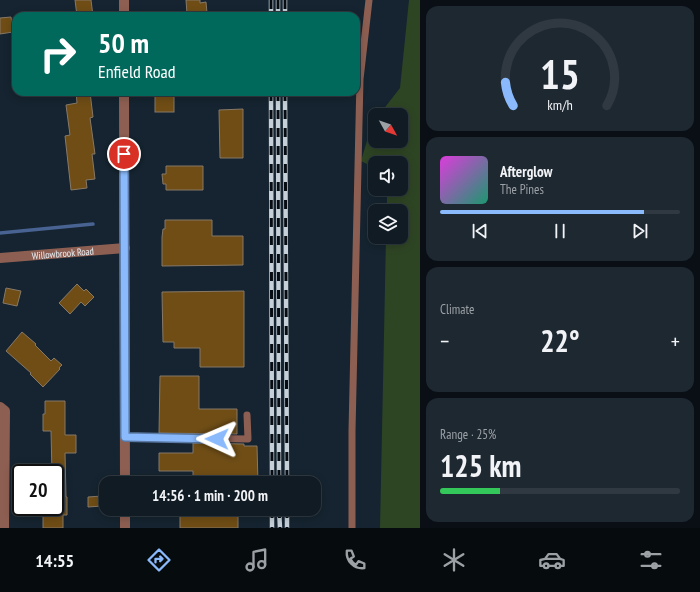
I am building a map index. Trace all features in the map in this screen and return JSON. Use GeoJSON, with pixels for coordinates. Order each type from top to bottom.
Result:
{"type":"FeatureCollection","features":[{"type":"Feature","properties":{"kind":"street"},"geometry":{"type":"LineString","coordinates":[[124,0],[124,12]]}},
{"type":"Feature","properties":{"kind":"street"},"geometry":{"type":"LineString","coordinates":[[124,96],[125,476]]}},
{"type":"Feature","properties":{"kind":"street","name":"Willowbrook Road"},"geometry":{"type":"LineString","coordinates":[[0,258],[125,248]]}},
{"type":"Feature","properties":{"kind":"street"},"geometry":{"type":"LineString","coordinates":[[0,407],[5,411],[4,528]]}},
{"type":"Feature","properties":{"kind":"street"},"geometry":{"type":"LineString","coordinates":[[125,516],[125,528]]}},
{"type":"Feature","properties":{"kind":"lane"},"geometry":{"type":"LineString","coordinates":[[360,78],[369,0]]}},
{"type":"Feature","properties":{"kind":"lane"},"geometry":{"type":"LineString","coordinates":[[352,528],[352,431],[360,96]]}},
{"type":"Feature","properties":{"kind":"lane"},"geometry":{"type":"LineString","coordinates":[[125,437],[248,439],[247,416]]}},
{"type":"Feature","properties":{"kind":"green space"},"geometry":{"type":"Polygon","coordinates":[[[409,0],[420,0],[420,528],[380,528],[386,244],[408,244],[408,204],[387,204],[387,196],[408,196],[408,156],[368,156],[368,164],[361,161],[368,137],[368,148],[408,148],[408,108],[384,108],[400,88],[409,0]]]}},
{"type":"Feature","properties":{"kind":"building"},"geometry":{"type":"Polygon","coordinates":[[[75,0],[91,0],[92,12],[76,12],[75,0]]]}},
{"type":"Feature","properties":{"kind":"building"},"geometry":{"type":"Polygon","coordinates":[[[186,0],[200,0],[200,3],[206,2],[207,12],[187,12],[186,0]]]}},
{"type":"Feature","properties":{"kind":"building"},"geometry":{"type":"Polygon","coordinates":[[[11,17],[12,32],[0,34],[0,18],[11,17]]]}},
{"type":"Feature","properties":{"kind":"building"},"geometry":{"type":"Polygon","coordinates":[[[76,96],[90,96],[93,117],[90,118],[95,154],[92,154],[95,179],[86,180],[87,188],[71,190],[65,136],[70,135],[66,105],[77,103],[76,96]]]}},
{"type":"Feature","properties":{"kind":"building"},"geometry":{"type":"Polygon","coordinates":[[[155,96],[174,96],[174,112],[155,112],[155,96]]]}},
{"type":"Feature","properties":{"kind":"building"},"geometry":{"type":"Polygon","coordinates":[[[243,109],[243,158],[220,158],[219,110],[243,109]]]}},
{"type":"Feature","properties":{"kind":"building"},"geometry":{"type":"Polygon","coordinates":[[[166,166],[203,166],[203,190],[166,190],[166,184],[163,184],[162,174],[166,174],[166,166]]]}},
{"type":"Feature","properties":{"kind":"building"},"geometry":{"type":"Polygon","coordinates":[[[165,220],[212,220],[212,236],[243,236],[243,265],[162,266],[162,237],[163,229],[165,229],[165,220]]]}},
{"type":"Feature","properties":{"kind":"building"},"geometry":{"type":"Polygon","coordinates":[[[77,284],[84,291],[86,289],[94,297],[85,306],[81,302],[70,314],[59,303],[77,284]]]}},
{"type":"Feature","properties":{"kind":"building"},"geometry":{"type":"Polygon","coordinates":[[[6,288],[21,291],[17,306],[3,303],[6,288]]]}},
{"type":"Feature","properties":{"kind":"building"},"geometry":{"type":"Polygon","coordinates":[[[244,291],[244,367],[200,367],[200,348],[174,348],[174,342],[163,342],[162,292],[244,291]]]}},
{"type":"Feature","properties":{"kind":"building"},"geometry":{"type":"Polygon","coordinates":[[[22,332],[36,344],[35,345],[51,361],[54,358],[62,365],[43,387],[30,374],[31,373],[6,351],[22,332]]]}},
{"type":"Feature","properties":{"kind":"building"},"geometry":{"type":"Polygon","coordinates":[[[160,376],[199,376],[199,409],[237,409],[237,434],[159,433],[160,376]]]}},
{"type":"Feature","properties":{"kind":"building"},"geometry":{"type":"Polygon","coordinates":[[[45,401],[65,401],[65,435],[76,435],[76,453],[65,453],[67,515],[64,515],[64,464],[52,464],[51,431],[43,431],[43,414],[45,414],[45,401]]]}},
{"type":"Feature","properties":{"kind":"building"},"geometry":{"type":"Polygon","coordinates":[[[193,443],[244,444],[244,446],[257,446],[258,476],[193,476],[193,471],[159,471],[159,453],[193,453],[193,443]]]}},
{"type":"Feature","properties":{"kind":"building"},"geometry":{"type":"Polygon","coordinates":[[[99,496],[99,506],[88,507],[88,497],[99,496]]]}},
{"type":"Feature","properties":{"kind":"building"},"geometry":{"type":"Polygon","coordinates":[[[43,516],[63,516],[63,528],[43,528],[43,516]]]}},
{"type":"Feature","properties":{"kind":"building"},"geometry":{"type":"Polygon","coordinates":[[[180,516],[238,516],[238,528],[180,528],[180,516]]]}},
{"type":"Feature","properties":{"kind":"waterway"},"geometry":{"type":"LineString","coordinates":[[0,233],[93,224]]}},
{"type":"Feature","properties":{"kind":"railway"},"geometry":{"type":"LineString","coordinates":[[271,0],[271,12]]}},
{"type":"Feature","properties":{"kind":"railway"},"geometry":{"type":"LineString","coordinates":[[278,0],[278,12]]}},
{"type":"Feature","properties":{"kind":"railway"},"geometry":{"type":"LineString","coordinates":[[285,0],[285,12]]}},
{"type":"Feature","properties":{"kind":"railway"},"geometry":{"type":"LineString","coordinates":[[271,96],[272,476]]}},
{"type":"Feature","properties":{"kind":"railway"},"geometry":{"type":"LineString","coordinates":[[278,96],[279,476]]}},
{"type":"Feature","properties":{"kind":"railway"},"geometry":{"type":"LineString","coordinates":[[285,96],[287,476]]}},
{"type":"Feature","properties":{"kind":"railway"},"geometry":{"type":"LineString","coordinates":[[272,516],[272,528]]}},
{"type":"Feature","properties":{"kind":"railway"},"geometry":{"type":"LineString","coordinates":[[279,516],[280,528]]}},
{"type":"Feature","properties":{"kind":"railway"},"geometry":{"type":"LineString","coordinates":[[287,516],[287,528]]}},
{"type":"Feature","properties":{"kind":"route"},"geometry":{"type":"LineString","coordinates":[[124,154],[125,437],[217,439]]}}]}
